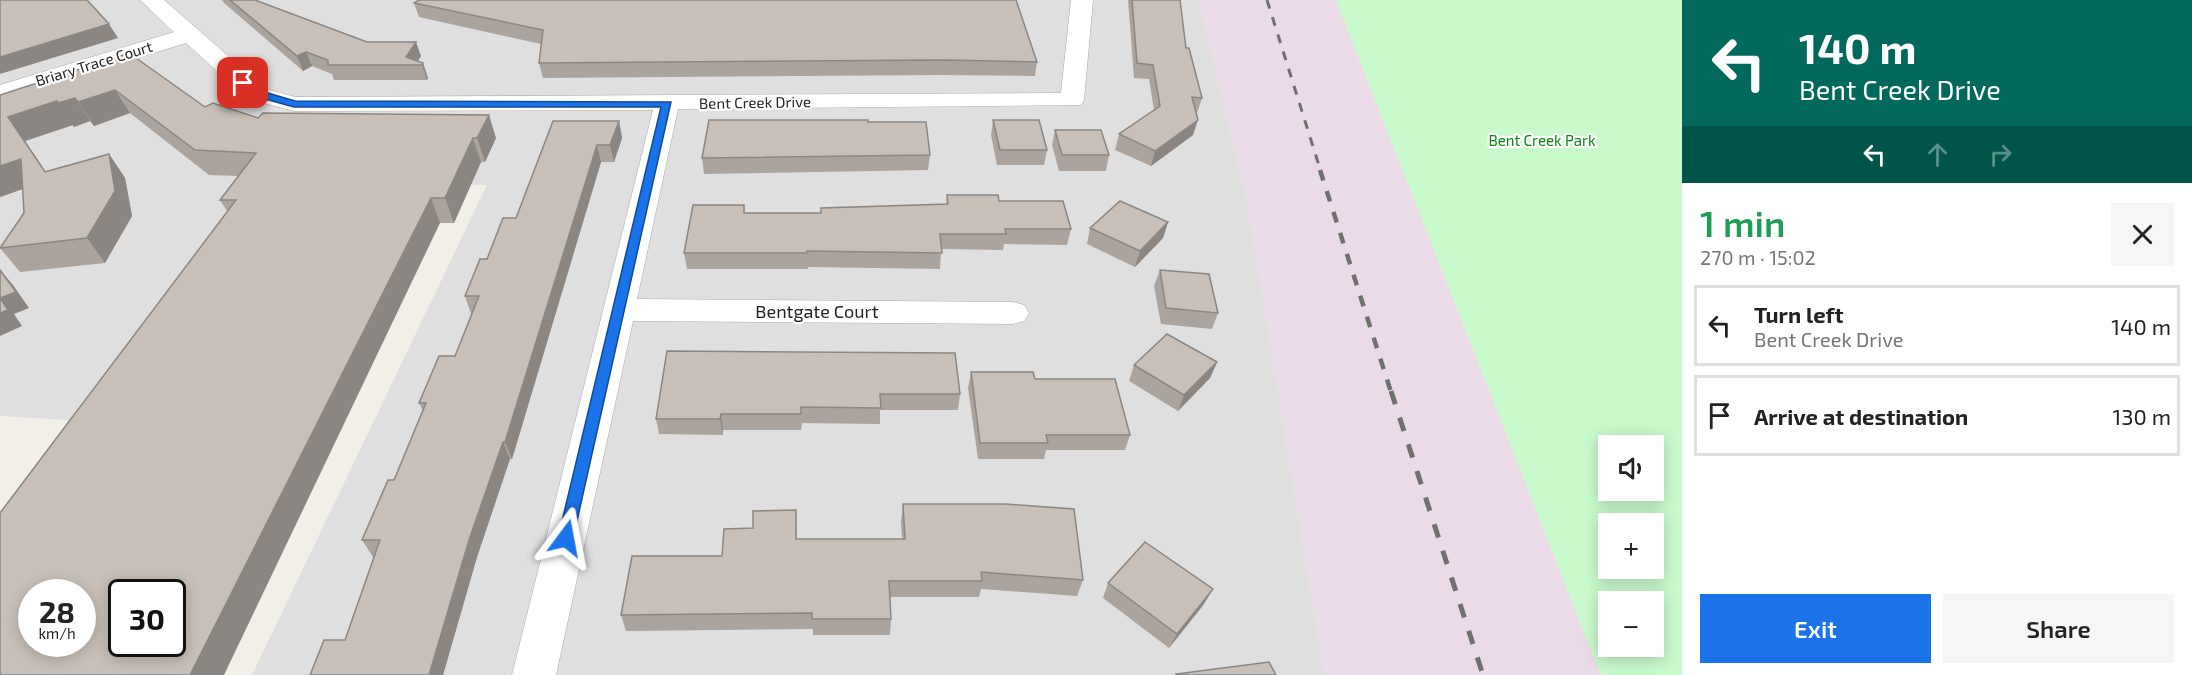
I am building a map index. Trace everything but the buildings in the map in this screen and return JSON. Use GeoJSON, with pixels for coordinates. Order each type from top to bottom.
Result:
{"type":"FeatureCollection","features":[{"type":"Feature","properties":{"kind":"street","name":"Bent Creek Drive"},"geometry":{"type":"LineString","coordinates":[[151,0],[257,94],[294,104],[667,104],[1072,100],[1082,0]]}},
{"type":"Feature","properties":{"kind":"street","name":"Briary Trace Court"},"geometry":{"type":"LineString","coordinates":[[0,93],[189,35]]}},
{"type":"Feature","properties":{"kind":"street"},"geometry":{"type":"LineString","coordinates":[[534,675],[667,104]]}},
{"type":"Feature","properties":{"kind":"street","name":"Bentgate Court"},"geometry":{"type":"LineString","coordinates":[[620,310],[1013,313]]}},
{"type":"Feature","properties":{"kind":"shaded area"},"geometry":{"type":"Polygon","coordinates":[[[0,0],[1199,0],[1246,193],[1325,675],[252,675],[487,185],[247,184],[69,420],[0,416],[0,0]]]}},
{"type":"Feature","properties":{"kind":"shaded area"},"geometry":{"type":"Polygon","coordinates":[[[1199,0],[1336,0],[1601,675],[1325,675],[1246,193],[1199,0]]]}},
{"type":"Feature","properties":{"kind":"green space","name":"Bent Creek Park"},"geometry":{"type":"Polygon","coordinates":[[[1336,0],[1682,0],[1682,675],[1601,675],[1336,0]]]}},
{"type":"Feature","properties":{"kind":"railway"},"geometry":{"type":"LineString","coordinates":[[1267,0],[1321,172]]}},
{"type":"Feature","properties":{"kind":"railway"},"geometry":{"type":"LineString","coordinates":[[1320,170],[1391,392]]}},
{"type":"Feature","properties":{"kind":"railway"},"geometry":{"type":"LineString","coordinates":[[1391,391],[1483,675]]}},
{"type":"Feature","properties":{"kind":"route"},"geometry":{"type":"LineString","coordinates":[[243,83],[257,94],[294,104],[667,104],[566,538]]}}]}
